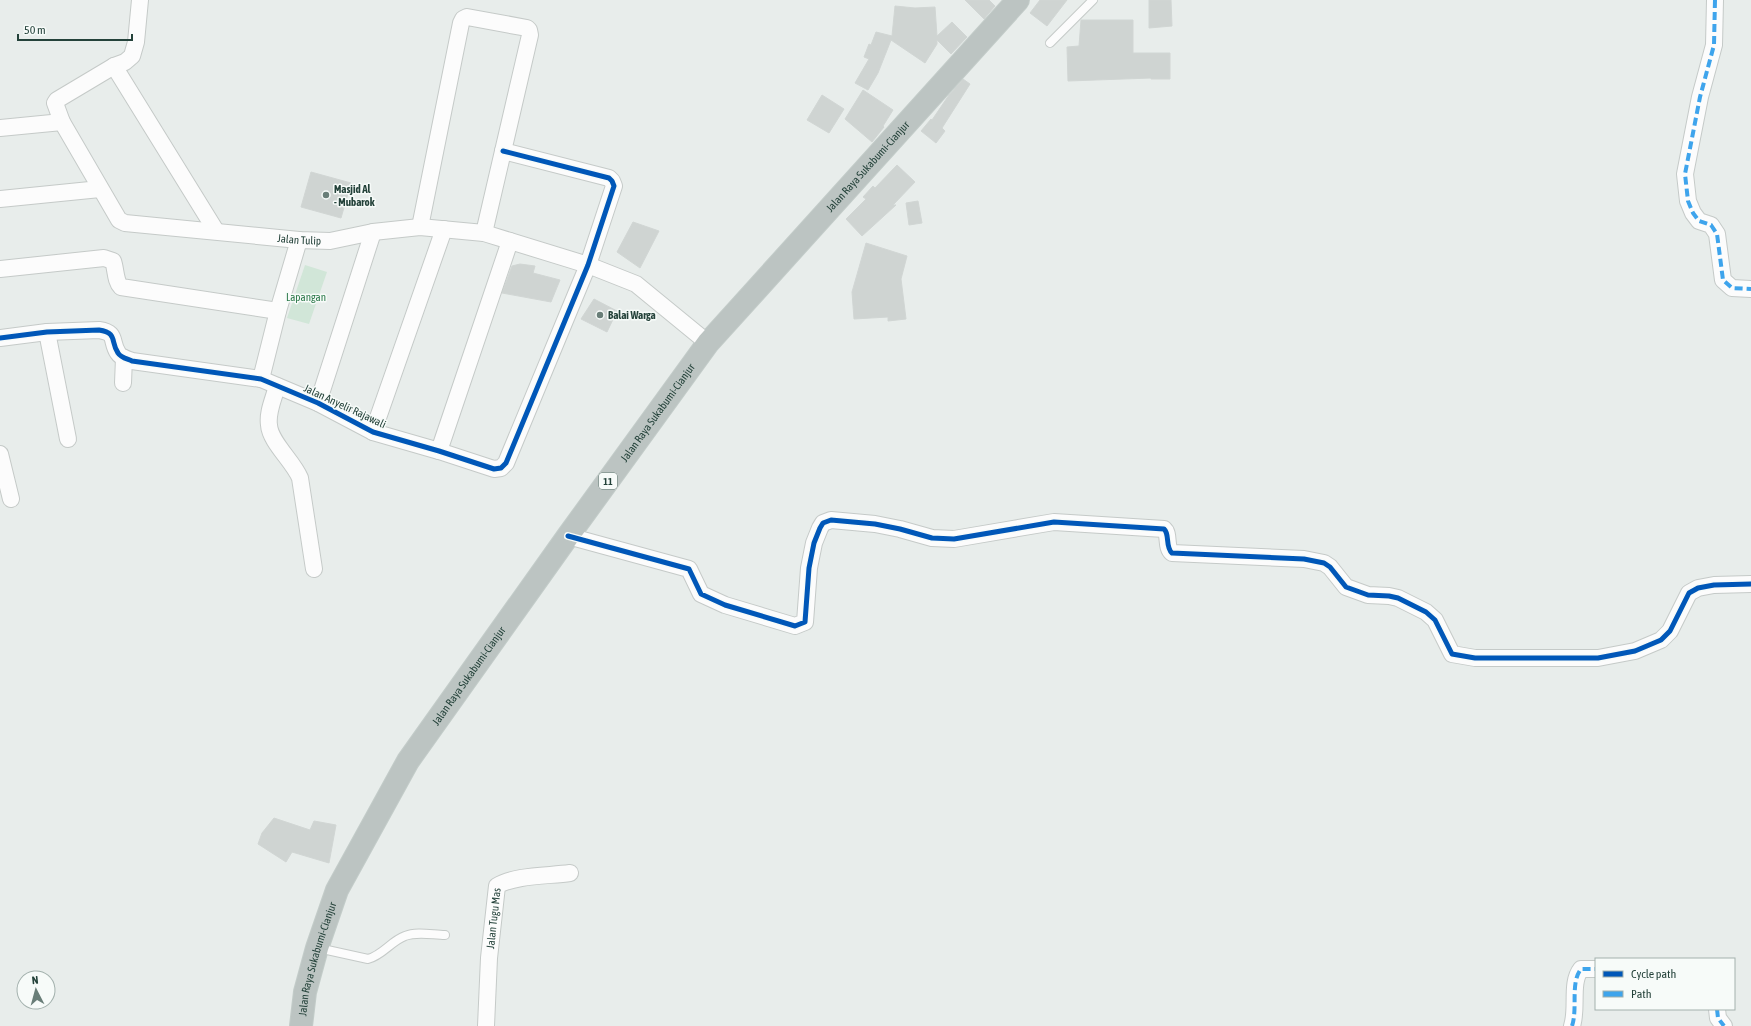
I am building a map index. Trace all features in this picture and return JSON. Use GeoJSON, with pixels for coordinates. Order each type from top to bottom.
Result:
{"type":"FeatureCollection","features":[{"type":"Feature","properties":{"kind":"highway","name":"Jalan Raya Sukabumi-Cianjur"},"geometry":{"type":"LineString","coordinates":[[301,1026],[305,992],[317,948],[337,890],[408,761],[568,536],[708,343],[1018,0]]}},
{"type":"Feature","properties":{"kind":"street"},"geometry":{"type":"LineString","coordinates":[[140,0],[136,42],[132,56],[125,62],[114,66],[216,231]]}},
{"type":"Feature","properties":{"kind":"street"},"geometry":{"type":"LineString","coordinates":[[1715,0],[1714,45],[1700,98],[1685,174],[1686,187],[1688,201],[1693,213],[1699,221],[1710,225],[1717,234],[1723,280],[1732,288],[1751,289]]}},
{"type":"Feature","properties":{"kind":"street"},"geometry":{"type":"LineString","coordinates":[[420,227],[461,23],[463,19],[467,17],[527,28],[530,35],[484,233]]}},
{"type":"Feature","properties":{"kind":"street","name":"Jalan Tulip"},"geometry":{"type":"LineString","coordinates":[[114,66],[57,100],[56,106],[62,122],[100,189],[119,220],[125,223],[300,240],[330,241],[374,232],[420,227],[484,233],[588,265],[636,284],[708,343]]}},
{"type":"Feature","properties":{"kind":"street"},"geometry":{"type":"LineString","coordinates":[[0,128],[62,122]]}},
{"type":"Feature","properties":{"kind":"street","name":"Jalan Anyelir Rajawali"},"geometry":{"type":"LineString","coordinates":[[124,358],[132,361],[261,379],[318,403],[373,432],[439,450],[494,468],[501,468],[506,463],[588,265],[614,186],[609,178],[503,151]]}},
{"type":"Feature","properties":{"kind":"street"},"geometry":{"type":"LineString","coordinates":[[0,199],[100,189]]}},
{"type":"Feature","properties":{"kind":"street"},"geometry":{"type":"LineString","coordinates":[[373,432],[444,229]]}},
{"type":"Feature","properties":{"kind":"street"},"geometry":{"type":"LineString","coordinates":[[318,403],[374,232]]}},
{"type":"Feature","properties":{"kind":"street"},"geometry":{"type":"LineString","coordinates":[[261,379],[278,311],[300,240]]}},
{"type":"Feature","properties":{"kind":"street"},"geometry":{"type":"LineString","coordinates":[[439,450],[510,241]]}},
{"type":"Feature","properties":{"kind":"street"},"geometry":{"type":"LineString","coordinates":[[0,269],[104,258],[113,261],[118,284],[121,287],[278,311]]}},
{"type":"Feature","properties":{"kind":"street"},"geometry":{"type":"LineString","coordinates":[[0,338],[47,332],[106,331],[113,337],[118,353],[124,358],[123,383]]}},
{"type":"Feature","properties":{"kind":"street"},"geometry":{"type":"LineString","coordinates":[[47,332],[68,439]]}},
{"type":"Feature","properties":{"kind":"street"},"geometry":{"type":"LineString","coordinates":[[277,386],[268,424],[270,433],[296,467],[300,478],[314,569]]}},
{"type":"Feature","properties":{"kind":"street"},"geometry":{"type":"LineString","coordinates":[[0,454],[11,498]]}},
{"type":"Feature","properties":{"kind":"street"},"geometry":{"type":"LineString","coordinates":[[568,536],[688,569],[701,594],[725,605],[795,626],[805,622],[809,568],[816,534],[823,523],[831,520],[875,524],[932,538],[954,539],[1054,522],[1164,529],[1166,531],[1169,550],[1172,553],[1304,559],[1324,563],[1330,567],[1346,587],[1368,595],[1398,598],[1426,612],[1435,620],[1452,654],[1475,658],[1598,658],[1635,651],[1660,640],[1670,631],[1689,593],[1698,588],[1751,584]]}},
{"type":"Feature","properties":{"kind":"street","name":"Jalan Tugu Mas"},"geometry":{"type":"LineString","coordinates":[[486,1026],[489,958],[497,886],[503,882],[518,879],[570,873]]}},
{"type":"Feature","properties":{"kind":"street"},"geometry":{"type":"LineString","coordinates":[[1572,1026],[1575,1017],[1576,975],[1581,969],[1595,969]]}},
{"type":"Feature","properties":{"kind":"street"},"geometry":{"type":"LineString","coordinates":[[1717,1010],[1718,1018],[1724,1026]]}},
{"type":"Feature","properties":{"kind":"lane"},"geometry":{"type":"LineString","coordinates":[[1050,43],[1093,0]]}},
{"type":"Feature","properties":{"kind":"lane"},"geometry":{"type":"LineString","coordinates":[[317,948],[368,959],[375,957],[404,936],[411,934],[445,935]]}},
{"type":"Feature","properties":{"kind":"green space","name":"Lapangan"},"geometry":{"type":"Polygon","coordinates":[[[305,265],[327,272],[309,324],[287,318],[305,265]]]}},
{"type":"Feature","properties":{"kind":"building"},"geometry":{"type":"Polygon","coordinates":[[[965,0],[989,0],[995,6],[984,19],[965,0]]]}},
{"type":"Feature","properties":{"kind":"building"},"geometry":{"type":"Polygon","coordinates":[[[1040,0],[1067,0],[1047,26],[1030,13],[1040,0]]]}},
{"type":"Feature","properties":{"kind":"building"},"geometry":{"type":"Polygon","coordinates":[[[1149,0],[1171,0],[1172,26],[1149,28],[1149,0]]]}},
{"type":"Feature","properties":{"kind":"building"},"geometry":{"type":"Polygon","coordinates":[[[895,6],[915,8],[935,7],[937,36],[952,22],[967,37],[951,54],[937,40],[937,44],[925,63],[891,40],[878,73],[868,90],[855,83],[869,59],[864,57],[876,32],[892,36],[895,6]]]}},
{"type":"Feature","properties":{"kind":"building"},"geometry":{"type":"Polygon","coordinates":[[[1081,20],[1133,20],[1133,53],[1170,53],[1170,79],[1151,78],[1068,81],[1067,47],[1079,46],[1081,20]]]}},
{"type":"Feature","properties":{"kind":"building"},"geometry":{"type":"Polygon","coordinates":[[[963,79],[970,84],[942,128],[945,131],[936,143],[921,131],[931,119],[932,120],[949,95],[963,79]]]}},
{"type":"Feature","properties":{"kind":"building"},"geometry":{"type":"Polygon","coordinates":[[[863,90],[893,110],[883,126],[884,127],[872,142],[845,119],[863,90]]]}},
{"type":"Feature","properties":{"kind":"building"},"geometry":{"type":"Polygon","coordinates":[[[822,95],[844,109],[829,133],[807,120],[822,95]]]}},
{"type":"Feature","properties":{"kind":"building"},"geometry":{"type":"Polygon","coordinates":[[[897,165],[915,182],[893,205],[896,205],[862,236],[846,219],[866,199],[863,197],[873,186],[875,188],[897,165]]]}},
{"type":"Feature","properties":{"kind":"building","name":"Masjid Al - Mubarok"},"geometry":{"type":"Polygon","coordinates":[[[311,172],[351,183],[341,218],[301,207],[311,172]]]}},
{"type":"Feature","properties":{"kind":"building"},"geometry":{"type":"Polygon","coordinates":[[[918,201],[922,223],[909,225],[906,203],[918,201]]]}},
{"type":"Feature","properties":{"kind":"building"},"geometry":{"type":"Polygon","coordinates":[[[633,222],[659,231],[640,268],[617,252],[633,222]]]}},
{"type":"Feature","properties":{"kind":"building"},"geometry":{"type":"Polygon","coordinates":[[[866,243],[907,256],[901,279],[906,319],[888,321],[888,317],[854,319],[852,292],[866,243]]]}},
{"type":"Feature","properties":{"kind":"building"},"geometry":{"type":"Polygon","coordinates":[[[520,264],[535,266],[533,273],[560,280],[551,302],[502,293],[512,266],[520,264]]]}},
{"type":"Feature","properties":{"kind":"building","name":"Balai Warga"},"geometry":{"type":"Polygon","coordinates":[[[594,299],[617,311],[607,332],[581,319],[594,299]]]}},
{"type":"Feature","properties":{"kind":"building"},"geometry":{"type":"Polygon","coordinates":[[[274,818],[310,830],[314,821],[336,825],[329,863],[292,852],[286,862],[258,844],[262,833],[274,818]]]}},
{"type":"Feature","properties":{"kind":"marked path"},"geometry":{"type":"LineString","coordinates":[[1715,0],[1714,45],[1700,97],[1685,174],[1688,201],[1693,213],[1699,221],[1711,225],[1717,234],[1723,280],[1732,288],[1751,289]]}},
{"type":"Feature","properties":{"kind":"marked path"},"geometry":{"type":"LineString","coordinates":[[1572,1026],[1574,1019],[1575,988],[1578,975],[1581,969],[1595,969]]}},
{"type":"Feature","properties":{"kind":"marked path"},"geometry":{"type":"LineString","coordinates":[[1717,1010],[1718,1018],[1724,1026]]}},
{"type":"Feature","properties":{"kind":"cycle path"},"geometry":{"type":"LineString","coordinates":[[0,338],[47,332],[105,331],[113,338],[119,355],[132,361],[261,379],[318,403],[373,432],[494,469],[501,468],[506,463],[588,265],[614,186],[609,178],[503,151]]}},
{"type":"Feature","properties":{"kind":"cycle path"},"geometry":{"type":"LineString","coordinates":[[568,536],[689,569],[701,594],[725,605],[795,626],[805,622],[809,568],[814,543],[823,523],[831,520],[875,524],[932,538],[954,539],[1054,522],[1164,529],[1166,531],[1169,547],[1172,553],[1304,559],[1324,563],[1330,567],[1346,587],[1368,595],[1398,598],[1426,612],[1435,620],[1452,654],[1475,658],[1598,658],[1635,651],[1661,640],[1670,631],[1689,593],[1698,588],[1714,585],[1751,584]]}},
{"type":"Feature","properties":{"kind":"place","name":"Masjid Al - Mubarok"},"geometry":{"type":"Point","coordinates":[326,195]}},
{"type":"Feature","properties":{"kind":"place","name":"Balai Warga"},"geometry":{"type":"Point","coordinates":[600,315]}}]}
